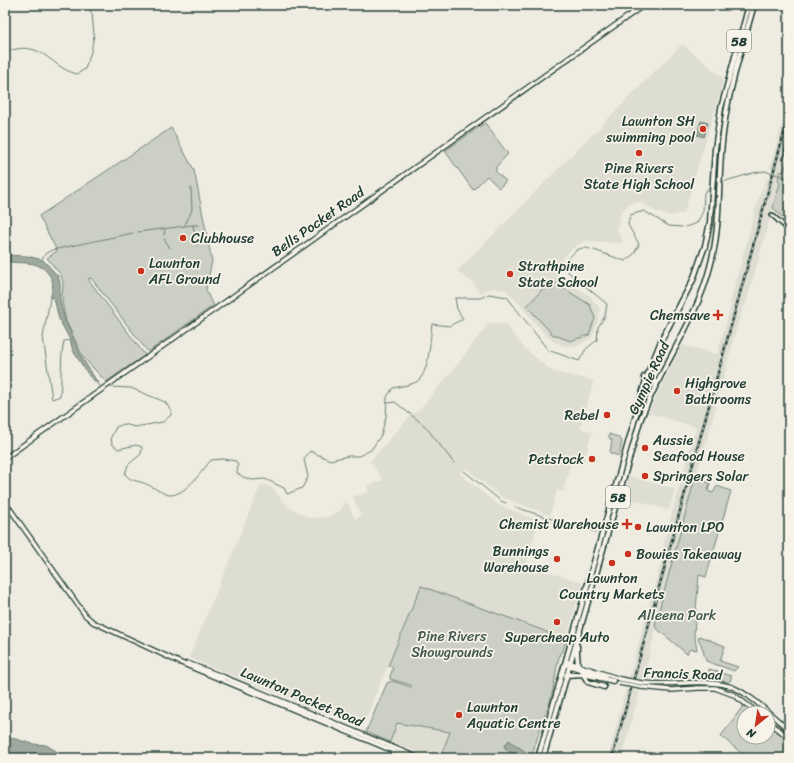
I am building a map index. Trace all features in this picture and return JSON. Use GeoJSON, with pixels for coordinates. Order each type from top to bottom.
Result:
{"type":"FeatureCollection","features":[{"type":"Feature","properties":{"kind":"highway","name":"Gympie Road"},"geometry":{"type":"LineString","coordinates":[[538,758],[586,593],[645,378],[661,342],[691,285],[700,263],[710,222],[715,149],[721,108],[749,5]]}},
{"type":"Feature","properties":{"kind":"highway","name":"Gympie Road"},"geometry":{"type":"LineString","coordinates":[[543,758],[645,408],[697,304],[708,274],[716,239],[723,135],[729,98],[754,5]]}},
{"type":"Feature","properties":{"kind":"highway"},"geometry":{"type":"LineString","coordinates":[[645,378],[650,382],[658,382]]}},
{"type":"Feature","properties":{"kind":"highway"},"geometry":{"type":"LineString","coordinates":[[577,640],[578,643],[576,650],[578,664]]}},
{"type":"Feature","properties":{"kind":"highway"},"geometry":{"type":"LineString","coordinates":[[583,674],[588,682],[604,687]]}},
{"type":"Feature","properties":{"kind":"highway"},"geometry":{"type":"LineString","coordinates":[[566,676],[583,674],[613,681]]}},
{"type":"Feature","properties":{"kind":"main road","name":"Bells Pocket Road"},"geometry":{"type":"LineString","coordinates":[[5,458],[644,5]]}},
{"type":"Feature","properties":{"kind":"main road","name":"Lawnton Pocket Road"},"geometry":{"type":"LineString","coordinates":[[5,502],[88,618],[100,626],[176,660],[410,758]]}},
{"type":"Feature","properties":{"kind":"main road","name":"Lawnton Pocket Road"},"geometry":{"type":"LineString","coordinates":[[176,660],[216,673],[419,758]]}},
{"type":"Feature","properties":{"kind":"main road","name":"Francis Road"},"geometry":{"type":"LineString","coordinates":[[565,663],[613,681],[667,690],[715,688],[734,695],[747,705]]}},
{"type":"Feature","properties":{"kind":"main road","name":"Francis Road"},"geometry":{"type":"LineString","coordinates":[[570,664],[578,664],[620,681]]}},
{"type":"Feature","properties":{"kind":"main road","name":"Francis Road"},"geometry":{"type":"LineString","coordinates":[[642,685],[710,683],[733,688],[749,698],[789,730]]}},
{"type":"Feature","properties":{"kind":"main road"},"geometry":{"type":"LineString","coordinates":[[776,727],[789,738]]}},
{"type":"Feature","properties":{"kind":"main road"},"geometry":{"type":"LineString","coordinates":[[392,750],[393,758]]}},
{"type":"Feature","properties":{"kind":"street"},"geometry":{"type":"LineString","coordinates":[[772,216],[789,230]]}},
{"type":"Feature","properties":{"kind":"shaded area","name":"Pine Rivers State High School"},"geometry":{"type":"Polygon","coordinates":[[[682,44],[724,79],[684,213],[669,216],[654,211],[640,202],[630,203],[621,212],[617,230],[622,238],[622,243],[584,241],[569,251],[556,271],[561,277],[591,297],[600,309],[592,338],[577,346],[563,346],[548,338],[506,290],[492,288],[480,293],[472,282],[457,271],[682,44]]]}},
{"type":"Feature","properties":{"kind":"shaded area"},"geometry":{"type":"Polygon","coordinates":[[[789,99],[789,155],[784,171],[779,180],[780,183],[746,304],[741,312],[655,625],[656,628],[643,680],[629,678],[661,562],[660,556],[696,427],[648,413],[682,345],[717,354],[759,196],[767,178],[771,177],[773,171],[770,167],[789,99]]]}},
{"type":"Feature","properties":{"kind":"shaded area","name":"Lawnton SH swimming pool"},"geometry":{"type":"Polygon","coordinates":[[[701,121],[708,123],[704,137],[697,135],[701,121]]]}},
{"type":"Feature","properties":{"kind":"shaded area"},"geometry":{"type":"Polygon","coordinates":[[[5,255],[27,256],[43,260],[58,276],[60,283],[60,301],[65,321],[82,358],[100,386],[90,377],[73,351],[70,340],[59,319],[54,298],[52,297],[50,299],[53,283],[47,272],[38,265],[5,261],[5,255]]]}},
{"type":"Feature","properties":{"kind":"shaded area"},"geometry":{"type":"Polygon","coordinates":[[[489,323],[505,324],[525,349],[553,372],[594,380],[580,428],[592,432],[584,462],[572,458],[563,492],[557,490],[550,515],[501,497],[466,468],[459,473],[497,504],[538,521],[526,566],[582,582],[566,641],[421,586],[362,727],[189,658],[261,484],[276,491],[280,498],[290,508],[310,518],[327,517],[341,510],[346,500],[355,519],[361,516],[353,497],[369,492],[367,486],[383,480],[370,461],[410,416],[418,411],[453,370],[489,323]]]}},
{"type":"Feature","properties":{"kind":"shaded area"},"geometry":{"type":"Polygon","coordinates":[[[629,476],[675,489],[669,510],[623,497],[629,476]]]}},
{"type":"Feature","properties":{"kind":"shaded area"},"geometry":{"type":"Polygon","coordinates":[[[626,689],[640,691],[621,758],[608,758],[626,689]]]}},
{"type":"Feature","properties":{"kind":"shaded area"},"geometry":{"type":"Polygon","coordinates":[[[397,723],[450,732],[439,758],[434,758],[390,742],[397,723]]]}},
{"type":"Feature","properties":{"kind":"shaded area"},"geometry":{"type":"Polygon","coordinates":[[[5,736],[33,744],[46,745],[71,758],[5,758],[5,736]]]}},
{"type":"Feature","properties":{"kind":"shaded area"},"geometry":{"type":"Polygon","coordinates":[[[509,740],[527,753],[523,758],[517,758],[504,747],[509,740]]]}},
{"type":"Feature","properties":{"kind":"green space"},"geometry":{"type":"Polygon","coordinates":[[[485,123],[508,154],[496,167],[496,172],[506,181],[499,188],[487,176],[473,190],[445,151],[485,123]]]}},
{"type":"Feature","properties":{"kind":"green space"},"geometry":{"type":"Polygon","coordinates":[[[171,128],[194,170],[212,261],[206,289],[210,300],[214,305],[148,352],[91,278],[88,279],[145,355],[106,382],[83,357],[66,321],[62,301],[63,283],[61,275],[47,258],[57,251],[39,216],[171,128]]]}},
{"type":"Feature","properties":{"kind":"green space"},"geometry":{"type":"Polygon","coordinates":[[[789,155],[789,224],[773,208],[780,183],[778,180],[780,172],[784,171],[789,155]]]}},
{"type":"Feature","properties":{"kind":"green space"},"geometry":{"type":"Polygon","coordinates":[[[551,280],[590,305],[595,318],[589,335],[570,341],[552,334],[527,306],[551,280]]]}},
{"type":"Feature","properties":{"kind":"green space"},"geometry":{"type":"Polygon","coordinates":[[[609,434],[618,437],[622,441],[619,456],[610,453],[612,440],[609,438],[609,434]]]}},
{"type":"Feature","properties":{"kind":"green space","name":"Alleena Park"},"geometry":{"type":"Polygon","coordinates":[[[695,478],[710,483],[708,491],[713,493],[717,486],[731,491],[706,577],[699,575],[694,633],[697,650],[689,650],[687,654],[656,628],[655,625],[695,478]]]}},
{"type":"Feature","properties":{"kind":"green space","name":"Pine Rivers Showgrounds"},"geometry":{"type":"Polygon","coordinates":[[[421,586],[542,630],[566,641],[563,651],[560,653],[551,698],[545,716],[540,723],[541,726],[531,758],[440,758],[450,732],[397,723],[390,742],[366,732],[387,683],[392,681],[411,687],[411,685],[390,679],[393,668],[388,666],[421,586]]]}},
{"type":"Feature","properties":{"kind":"green space"},"geometry":{"type":"Polygon","coordinates":[[[699,636],[725,646],[720,661],[738,667],[734,671],[706,661],[698,639],[699,636]]]}},
{"type":"Feature","properties":{"kind":"green space"},"geometry":{"type":"Polygon","coordinates":[[[709,669],[731,676],[731,680],[728,682],[709,679],[709,669]]]}},
{"type":"Feature","properties":{"kind":"green space"},"geometry":{"type":"Polygon","coordinates":[[[736,716],[736,745],[776,745],[776,729],[789,739],[789,749],[782,758],[747,758],[721,736],[736,716]]]}},
{"type":"Feature","properties":{"kind":"waterway"},"geometry":{"type":"LineString","coordinates":[[5,52],[18,49],[37,51],[45,55],[59,66],[77,74],[85,69],[91,52],[94,35],[92,14],[88,5]]}},
{"type":"Feature","properties":{"kind":"waterway"},"geometry":{"type":"LineString","coordinates":[[722,182],[764,171],[789,178]]}},
{"type":"Feature","properties":{"kind":"waterway"},"geometry":{"type":"LineString","coordinates":[[685,227],[697,223],[703,211],[704,193],[711,185]]}},
{"type":"Feature","properties":{"kind":"waterway"},"geometry":{"type":"LineString","coordinates":[[185,225],[192,210],[191,188]]}},
{"type":"Feature","properties":{"kind":"waterway"},"geometry":{"type":"LineString","coordinates":[[594,250],[625,261],[634,254],[639,244],[628,225],[630,215],[644,211],[669,226],[682,227]]}},
{"type":"Feature","properties":{"kind":"waterway"},"geometry":{"type":"LineString","coordinates":[[193,225],[199,225]]}},
{"type":"Feature","properties":{"kind":"waterway"},"geometry":{"type":"LineString","coordinates":[[138,232],[193,225],[197,245]]}},
{"type":"Feature","properties":{"kind":"waterway"},"geometry":{"type":"LineString","coordinates":[[164,235],[165,230]]}},
{"type":"Feature","properties":{"kind":"waterway"},"geometry":{"type":"LineString","coordinates":[[42,259],[46,253],[52,250],[133,233]]}},
{"type":"Feature","properties":{"kind":"waterway"},"geometry":{"type":"LineString","coordinates":[[164,239],[170,248]]}},
{"type":"Feature","properties":{"kind":"waterway"},"geometry":{"type":"LineString","coordinates":[[109,387],[131,388],[165,402],[171,410],[171,415],[163,422],[135,427],[124,424],[116,427],[111,437],[112,444],[118,449],[136,445],[142,447],[141,454],[128,465],[125,474],[127,477],[169,495],[175,494],[181,492],[193,482],[211,460],[223,459],[236,461],[238,465],[237,473],[243,477],[252,480],[265,479],[284,488],[287,494],[302,488],[308,477],[304,459],[310,451],[330,460],[348,456],[359,456],[371,450],[381,435],[386,417],[387,397],[393,388],[415,383],[423,374],[428,360],[432,324],[449,326],[463,319],[457,309],[455,298],[480,298],[489,294],[507,297],[548,350],[579,361],[586,349],[597,340],[598,327],[605,316],[607,304],[568,272],[567,260],[572,254],[583,248],[590,249]]}},
{"type":"Feature","properties":{"kind":"waterway"},"geometry":{"type":"LineString","coordinates":[[50,299],[43,337],[52,399],[60,396],[64,341],[71,340]]}},
{"type":"Feature","properties":{"kind":"waterway"},"geometry":{"type":"LineString","coordinates":[[387,403],[395,402],[425,426],[454,463]]}},
{"type":"Feature","properties":{"kind":"waterway"},"geometry":{"type":"LineString","coordinates":[[464,471],[501,501],[506,503]]}},
{"type":"Feature","properties":{"kind":"waterway"},"geometry":{"type":"LineString","coordinates":[[515,507],[596,532]]}},
{"type":"Feature","properties":{"kind":"railway"},"geometry":{"type":"LineString","coordinates":[[612,758],[789,115]]}},
{"type":"Feature","properties":{"kind":"railway"},"geometry":{"type":"LineString","coordinates":[[783,159],[789,139]]}},
{"type":"Feature","properties":{"kind":"place","name":"Lawnton SH swimming pool"},"geometry":{"type":"Point","coordinates":[703,129]}},
{"type":"Feature","properties":{"kind":"place","name":"Pine Rivers State High School"},"geometry":{"type":"Point","coordinates":[639,153]}},
{"type":"Feature","properties":{"kind":"place","name":"Clubhouse"},"geometry":{"type":"Point","coordinates":[183,238]}},
{"type":"Feature","properties":{"kind":"place","name":"Lawnton AFL Ground"},"geometry":{"type":"Point","coordinates":[141,271]}},
{"type":"Feature","properties":{"kind":"place","name":"Strathpine State School"},"geometry":{"type":"Point","coordinates":[510,274]}},
{"type":"Feature","properties":{"kind":"place","name":"Chemsave"},"geometry":{"type":"Point","coordinates":[718,315]}},
{"type":"Feature","properties":{"kind":"place","name":"Highgrove Bathrooms"},"geometry":{"type":"Point","coordinates":[677,391]}},
{"type":"Feature","properties":{"kind":"place","name":"Rebel"},"geometry":{"type":"Point","coordinates":[607,415]}},
{"type":"Feature","properties":{"kind":"place","name":"Aussie Seafood House"},"geometry":{"type":"Point","coordinates":[645,448]}},
{"type":"Feature","properties":{"kind":"place","name":"Petstock"},"geometry":{"type":"Point","coordinates":[592,459]}},
{"type":"Feature","properties":{"kind":"place","name":"Springers Solar"},"geometry":{"type":"Point","coordinates":[645,476]}},
{"type":"Feature","properties":{"kind":"place","name":"Chemist Warehouse"},"geometry":{"type":"Point","coordinates":[627,524]}},
{"type":"Feature","properties":{"kind":"place","name":"Lawnton LPO"},"geometry":{"type":"Point","coordinates":[638,527]}},
{"type":"Feature","properties":{"kind":"place","name":"Bowies Takeaway"},"geometry":{"type":"Point","coordinates":[628,554]}},
{"type":"Feature","properties":{"kind":"place","name":"Bunnings Warehouse"},"geometry":{"type":"Point","coordinates":[557,559]}},
{"type":"Feature","properties":{"kind":"place","name":"Lawnton Country Markets"},"geometry":{"type":"Point","coordinates":[612,563]}},
{"type":"Feature","properties":{"kind":"place","name":"Supercheap Auto"},"geometry":{"type":"Point","coordinates":[557,622]}},
{"type":"Feature","properties":{"kind":"place","name":"Lawnton Aquatic Centre"},"geometry":{"type":"Point","coordinates":[459,715]}}]}
